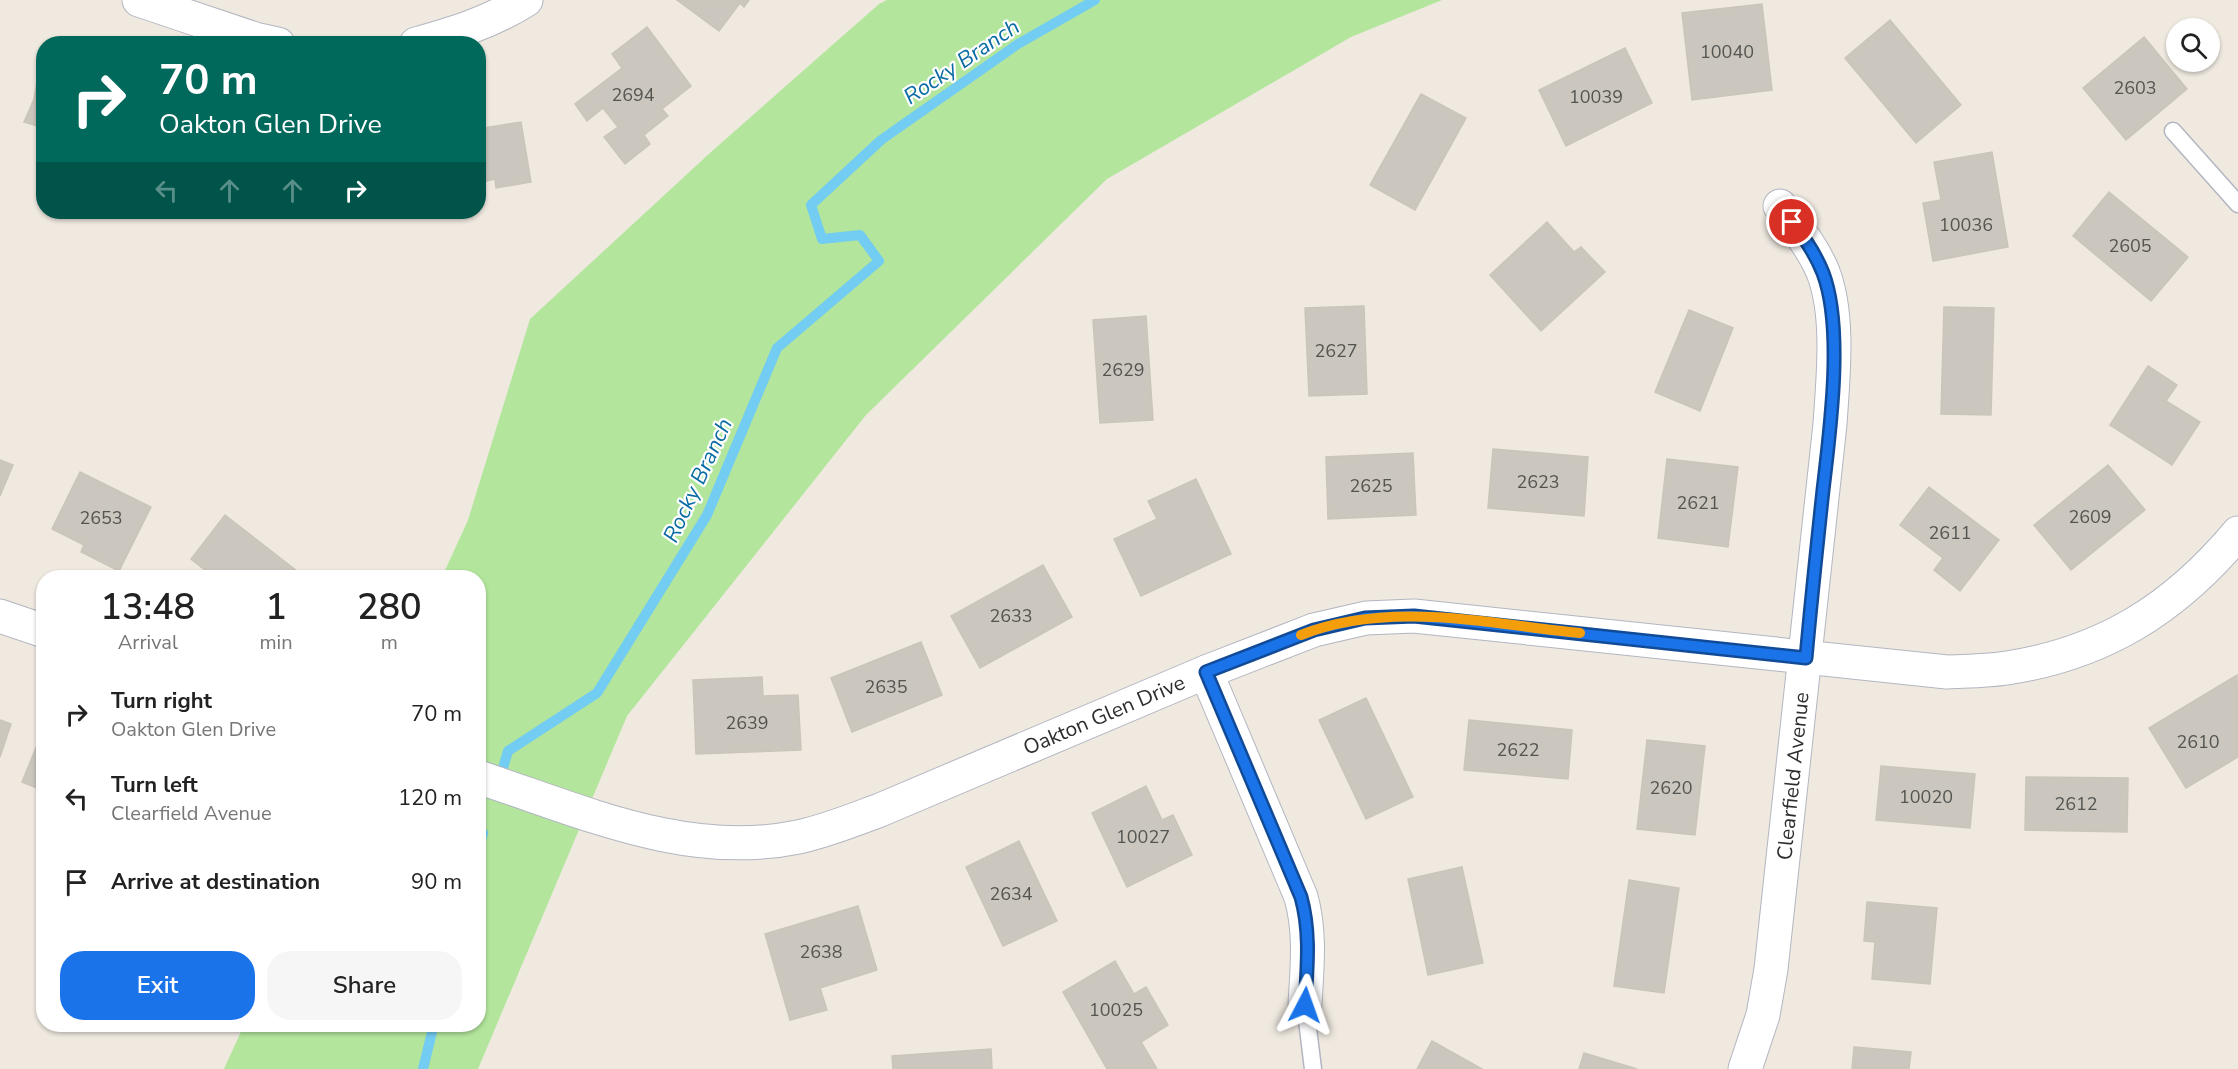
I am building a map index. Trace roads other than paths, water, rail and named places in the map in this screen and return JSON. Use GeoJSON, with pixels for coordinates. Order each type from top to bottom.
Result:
{"type":"FeatureCollection","features":[{"type":"Feature","properties":{"kind":"street"},"geometry":{"type":"LineString","coordinates":[[139,0],[185,8],[248,36]]}},
{"type":"Feature","properties":{"kind":"street"},"geometry":{"type":"LineString","coordinates":[[444,36],[507,12],[526,0]]}},
{"type":"Feature","properties":{"kind":"street","name":"Clearfield Avenue"},"geometry":{"type":"LineString","coordinates":[[1745,1069],[1762,1015],[1771,969],[1806,658],[1833,374],[1832,307],[1823,273],[1804,238],[1780,206]]}},
{"type":"Feature","properties":{"kind":"street","name":"Oakton Glen Drive"},"geometry":{"type":"LineString","coordinates":[[486,780],[651,834],[703,842],[756,843],[796,837],[830,829],[880,810],[1206,672],[1314,630],[1365,618],[1414,616],[1947,672],[2005,669],[2060,658],[2112,637],[2158,610],[2209,568],[2238,532]]}},
{"type":"Feature","properties":{"kind":"street"},"geometry":{"type":"LineString","coordinates":[[0,616],[36,628]]}},
{"type":"Feature","properties":{"kind":"street"},"geometry":{"type":"LineString","coordinates":[[1206,672],[1301,897],[1306,916],[1309,949],[1305,1005]]}},
{"type":"Feature","properties":{"kind":"lane"},"geometry":{"type":"LineString","coordinates":[[2173,131],[2238,204]]}},
{"type":"Feature","properties":{"kind":"lane"},"geometry":{"type":"LineString","coordinates":[[1305,1005],[1313,1069]]}},
{"type":"Feature","properties":{"kind":"waterway","name":"Rocky Branch"},"geometry":{"type":"LineString","coordinates":[[499,782],[508,751],[597,693],[707,515],[777,348],[879,261],[860,235],[822,239],[811,205],[881,140],[1018,44],[1095,0]]}},
{"type":"Feature","properties":{"kind":"waterway","name":"Rocky Branch"},"geometry":{"type":"LineString","coordinates":[[423,1069],[432,1032]]}}]}
